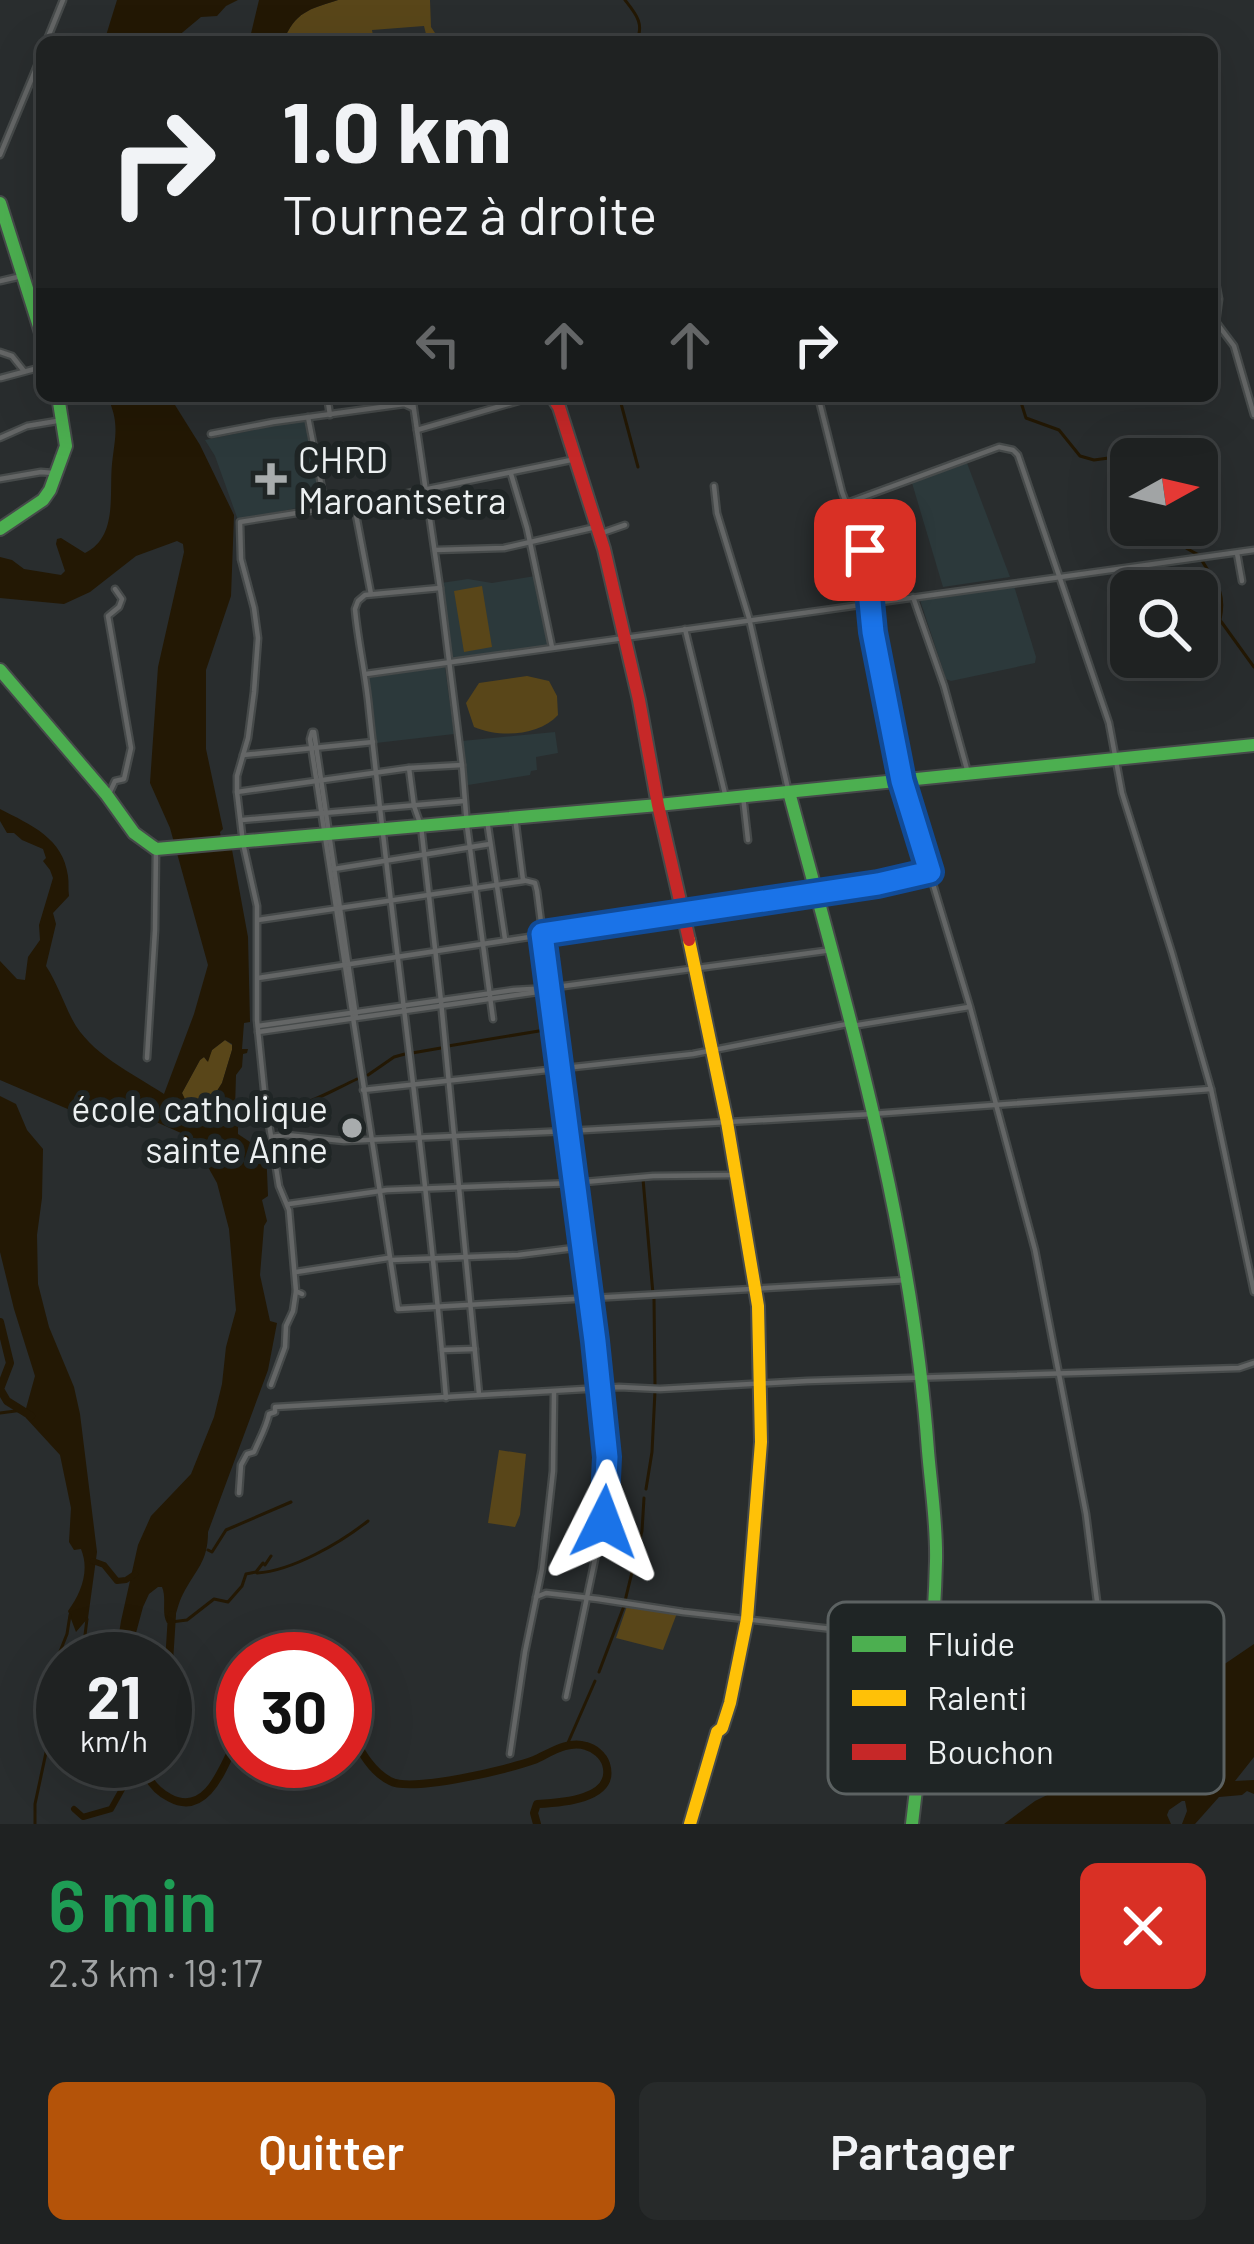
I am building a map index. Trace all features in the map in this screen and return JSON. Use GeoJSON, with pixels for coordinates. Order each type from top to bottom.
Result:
{"type":"FeatureCollection","features":[{"type":"Feature","properties":{"kind":"street"},"geometry":{"type":"LineString","coordinates":[[48,36],[63,0]]}},
{"type":"Feature","properties":{"kind":"street"},"geometry":{"type":"LineString","coordinates":[[0,155],[36,68]]}},
{"type":"Feature","properties":{"kind":"street"},"geometry":{"type":"LineString","coordinates":[[0,203],[4,230],[36,310]]}},
{"type":"Feature","properties":{"kind":"street"},"geometry":{"type":"LineString","coordinates":[[0,281],[22,276]]}},
{"type":"Feature","properties":{"kind":"street"},"geometry":{"type":"LineString","coordinates":[[1218,326],[1234,346],[1254,415]]}},
{"type":"Feature","properties":{"kind":"street"},"geometry":{"type":"LineString","coordinates":[[0,352],[12,356],[24,370]]}},
{"type":"Feature","properties":{"kind":"street"},"geometry":{"type":"LineString","coordinates":[[1,378],[36,368]]}},
{"type":"Feature","properties":{"kind":"street"},"geometry":{"type":"LineString","coordinates":[[0,529],[43,500],[56,473],[66,446],[59,402]]}},
{"type":"Feature","properties":{"kind":"street"},"geometry":{"type":"LineString","coordinates":[[328,402],[330,415]]}},
{"type":"Feature","properties":{"kind":"street"},"geometry":{"type":"LineString","coordinates":[[412,402],[493,1018]]}},
{"type":"Feature","properties":{"kind":"street"},"geometry":{"type":"LineString","coordinates":[[417,430],[515,402]]}},
{"type":"Feature","properties":{"kind":"street"},"geometry":{"type":"LineString","coordinates":[[556,402],[596,527],[624,638],[727,1122],[759,1320],[760,1442],[747,1619],[730,1703],[690,1824]]}},
{"type":"Feature","properties":{"kind":"street"},"geometry":{"type":"LineString","coordinates":[[819,402],[834,464],[866,554],[876,648],[902,781],[970,1007],[1035,1250],[1086,1514],[1096,1602]]}},
{"type":"Feature","properties":{"kind":"street"},"geometry":{"type":"LineString","coordinates":[[211,434],[404,404],[413,408]]}},
{"type":"Feature","properties":{"kind":"street"},"geometry":{"type":"LineString","coordinates":[[308,417],[324,502],[317,508]]}},
{"type":"Feature","properties":{"kind":"street"},"geometry":{"type":"LineString","coordinates":[[0,438],[14,430],[63,420]]}},
{"type":"Feature","properties":{"kind":"street"},"geometry":{"type":"LineString","coordinates":[[848,503],[999,447],[1018,455],[1098,688],[1122,794],[1211,1089],[1254,1292]]}},
{"type":"Feature","properties":{"kind":"street"},"geometry":{"type":"LineString","coordinates":[[271,1385],[299,1293],[288,1204],[279,1186],[267,1113],[258,1029],[255,886],[237,843],[242,820],[237,776],[248,738],[258,638],[241,559],[240,524],[575,459]]}},
{"type":"Feature","properties":{"kind":"street"},"geometry":{"type":"LineString","coordinates":[[0,479],[56,473]]}},
{"type":"Feature","properties":{"kind":"street"},"geometry":{"type":"LineString","coordinates":[[512,474],[552,647]]}},
{"type":"Feature","properties":{"kind":"street"},"geometry":{"type":"LineString","coordinates":[[714,486],[852,1026],[908,1280],[923,1378],[936,1557],[934,1602]]}},
{"type":"Feature","properties":{"kind":"street"},"geometry":{"type":"LineString","coordinates":[[354,504],[371,594]]}},
{"type":"Feature","properties":{"kind":"street"},"geometry":{"type":"LineString","coordinates":[[596,527],[602,532],[625,525]]}},
{"type":"Feature","properties":{"kind":"street"},"geometry":{"type":"LineString","coordinates":[[435,550],[504,548],[596,527]]}},
{"type":"Feature","properties":{"kind":"street"},"geometry":{"type":"LineString","coordinates":[[366,674],[1254,550]]}},
{"type":"Feature","properties":{"kind":"street"},"geometry":{"type":"LineString","coordinates":[[1237,553],[1242,581]]}},
{"type":"Feature","properties":{"kind":"street"},"geometry":{"type":"LineString","coordinates":[[440,588],[371,594],[356,609],[446,1398]]}},
{"type":"Feature","properties":{"kind":"street"},"geometry":{"type":"LineString","coordinates":[[108,796],[115,781],[124,779],[131,748],[107,616],[119,608],[122,599],[115,590]]}},
{"type":"Feature","properties":{"kind":"street"},"geometry":{"type":"LineString","coordinates":[[913,597],[945,687],[968,773]]}},
{"type":"Feature","properties":{"kind":"street"},"geometry":{"type":"LineString","coordinates":[[685,629],[726,798]]}},
{"type":"Feature","properties":{"kind":"street"},"geometry":{"type":"LineString","coordinates":[[0,670],[142,843],[161,849],[1254,745]]}},
{"type":"Feature","properties":{"kind":"street"},"geometry":{"type":"LineString","coordinates":[[243,754],[373,742]]}},
{"type":"Feature","properties":{"kind":"street"},"geometry":{"type":"LineString","coordinates":[[314,748],[398,1309],[908,1280]]}},
{"type":"Feature","properties":{"kind":"street"},"geometry":{"type":"LineString","coordinates":[[237,792],[462,765]]}},
{"type":"Feature","properties":{"kind":"street"},"geometry":{"type":"LineString","coordinates":[[409,768],[421,826],[441,1003],[479,1395]]}},
{"type":"Feature","properties":{"kind":"street"},"geometry":{"type":"LineString","coordinates":[[743,796],[748,840]]}},
{"type":"Feature","properties":{"kind":"street"},"geometry":{"type":"LineString","coordinates":[[242,820],[466,801]]}},
{"type":"Feature","properties":{"kind":"street"},"geometry":{"type":"LineString","coordinates":[[515,817],[524,880]]}},
{"type":"Feature","properties":{"kind":"street"},"geometry":{"type":"LineString","coordinates":[[487,820],[505,940]]}},
{"type":"Feature","properties":{"kind":"street"},"geometry":{"type":"LineString","coordinates":[[326,835],[337,909]]}},
{"type":"Feature","properties":{"kind":"street"},"geometry":{"type":"LineString","coordinates":[[334,869],[490,844]]}},
{"type":"Feature","properties":{"kind":"street"},"geometry":{"type":"LineString","coordinates":[[147,1058],[161,849]]}},
{"type":"Feature","properties":{"kind":"street"},"geometry":{"type":"LineString","coordinates":[[258,978],[878,884],[930,872]]}},
{"type":"Feature","properties":{"kind":"street"},"geometry":{"type":"LineString","coordinates":[[258,920],[524,880],[537,886],[607,1457],[604,1522],[566,1697]]}},
{"type":"Feature","properties":{"kind":"street"},"geometry":{"type":"LineString","coordinates":[[258,1029],[832,950]]}},
{"type":"Feature","properties":{"kind":"street"},"geometry":{"type":"LineString","coordinates":[[363,1090],[712,1051],[847,1024],[970,1007]]}},
{"type":"Feature","properties":{"kind":"street"},"geometry":{"type":"LineString","coordinates":[[272,1137],[335,1142],[567,1131],[1211,1089]]}},
{"type":"Feature","properties":{"kind":"street"},"geometry":{"type":"LineString","coordinates":[[288,1204],[379,1191],[736,1175]]}},
{"type":"Feature","properties":{"kind":"street"},"geometry":{"type":"LineString","coordinates":[[296,1272],[390,1259],[520,1255],[582,1247]]}},
{"type":"Feature","properties":{"kind":"street"},"geometry":{"type":"LineString","coordinates":[[442,1350],[475,1349]]}},
{"type":"Feature","properties":{"kind":"street"},"geometry":{"type":"LineString","coordinates":[[238,1493],[241,1465],[254,1452],[275,1407],[598,1388],[1239,1368],[1254,1363]]}},
{"type":"Feature","properties":{"kind":"street"},"geometry":{"type":"LineString","coordinates":[[510,1754],[542,1569],[553,1471],[554,1392]]}},
{"type":"Feature","properties":{"kind":"street"},"geometry":{"type":"LineString","coordinates":[[536,1597],[546,1593],[828,1628]]}},
{"type":"Feature","properties":{"kind":"street"},"geometry":{"type":"LineString","coordinates":[[912,1824],[915,1794]]}},
{"type":"Feature","properties":{"kind":"shaded area"},"geometry":{"type":"Polygon","coordinates":[[[117,0],[238,0],[217,16],[201,17],[178,36],[106,36],[117,0]]]}},
{"type":"Feature","properties":{"kind":"shaded area"},"geometry":{"type":"Polygon","coordinates":[[[259,0],[338,0],[304,13],[286,36],[250,36],[259,0]]]}},
{"type":"Feature","properties":{"kind":"shaded area"},"geometry":{"type":"Polygon","coordinates":[[[338,0],[430,0],[431,27],[437,36],[426,36],[424,26],[372,30],[373,36],[286,36],[304,13],[338,0]]]}},
{"type":"Feature","properties":{"kind":"shaded area"},"geometry":{"type":"Polygon","coordinates":[[[109,402],[174,402],[234,515],[231,596],[206,670],[206,749],[221,838],[230,839],[248,937],[250,1022],[244,1023],[242,1049],[248,1049],[236,1075],[230,1121],[238,1124],[238,1134],[266,1148],[268,1196],[262,1200],[267,1221],[260,1275],[270,1321],[277,1323],[268,1370],[208,1532],[204,1558],[181,1597],[173,1622],[165,1619],[164,1596],[158,1587],[149,1594],[136,1632],[119,1632],[138,1545],[151,1516],[191,1474],[222,1384],[236,1310],[229,1229],[217,1183],[199,1151],[181,1133],[145,1117],[77,1113],[0,1080],[0,961],[17,979],[25,980],[28,957],[40,940],[39,925],[53,878],[43,861],[43,849],[7,833],[0,809],[44,834],[65,863],[69,896],[53,913],[56,924],[46,966],[72,1019],[101,1053],[164,1094],[208,965],[170,828],[150,783],[158,667],[183,544],[177,541],[136,556],[90,592],[64,604],[0,598],[0,557],[24,569],[61,575],[65,571],[57,539],[85,553],[103,537],[110,514],[115,437],[109,402]],[[225,1040],[212,1050],[208,1062],[204,1057],[200,1060],[182,1093],[187,1103],[208,1105],[222,1083],[232,1050],[225,1040]]]}},
{"type":"Feature","properties":{"kind":"shaded area","name":"CHRD Maroantsetra"},"geometry":{"type":"Polygon","coordinates":[[[306,419],[321,503],[238,520],[205,440],[306,419]]]}},
{"type":"Feature","properties":{"kind":"shaded area"},"geometry":{"type":"Polygon","coordinates":[[[967,463],[1010,577],[943,587],[912,483],[967,463]]]}},
{"type":"Feature","properties":{"kind":"shaded area"},"geometry":{"type":"Polygon","coordinates":[[[535,576],[551,649],[454,664],[441,583],[468,579],[492,583],[535,576]]]}},
{"type":"Feature","properties":{"kind":"shaded area"},"geometry":{"type":"Polygon","coordinates":[[[482,586],[492,647],[464,652],[454,591],[482,586]]]}},
{"type":"Feature","properties":{"kind":"shaded area"},"geometry":{"type":"Polygon","coordinates":[[[1014,586],[1035,663],[946,679],[920,600],[1014,586]]]}},
{"type":"Feature","properties":{"kind":"shaded area"},"geometry":{"type":"Polygon","coordinates":[[[445,667],[454,734],[376,743],[367,678],[445,667]]]}},
{"type":"Feature","properties":{"kind":"shaded area"},"geometry":{"type":"Polygon","coordinates":[[[527,676],[549,681],[557,696],[558,715],[541,727],[519,733],[474,727],[466,703],[479,683],[527,676]]]}},
{"type":"Feature","properties":{"kind":"shaded area"},"geometry":{"type":"Polygon","coordinates":[[[555,732],[558,753],[536,757],[537,770],[530,775],[468,785],[462,741],[555,732]]]}},
{"type":"Feature","properties":{"kind":"shaded area"},"geometry":{"type":"Polygon","coordinates":[[[225,1040],[232,1050],[222,1083],[208,1105],[186,1103],[182,1093],[200,1060],[207,1061],[225,1040]]]}},
{"type":"Feature","properties":{"kind":"shaded area"},"geometry":{"type":"Polygon","coordinates":[[[0,1096],[16,1104],[27,1130],[43,1149],[38,1284],[80,1414],[97,1552],[88,1618],[76,1632],[68,1611],[83,1582],[84,1557],[69,1542],[71,1508],[60,1455],[26,1418],[35,1376],[0,1252],[0,1096]]]}},
{"type":"Feature","properties":{"kind":"shaded area"},"geometry":{"type":"Polygon","coordinates":[[[499,1450],[526,1454],[515,1527],[488,1523],[499,1450]]]}},
{"type":"Feature","properties":{"kind":"shaded area"},"geometry":{"type":"Polygon","coordinates":[[[627,1606],[677,1613],[663,1650],[616,1638],[627,1606]]]}},
{"type":"Feature","properties":{"kind":"shaded area"},"geometry":{"type":"Polygon","coordinates":[[[1254,1644],[1254,1757],[1235,1781],[1254,1780],[1254,1794],[1219,1797],[1195,1824],[1182,1824],[1187,1811],[1182,1801],[1169,1810],[1171,1824],[1004,1824],[1049,1794],[1224,1794],[1224,1664],[1254,1644]]]}},
{"type":"Feature","properties":{"kind":"waterway"},"geometry":{"type":"LineString","coordinates":[[625,0],[636,15],[639,36]]}},
{"type":"Feature","properties":{"kind":"waterway"},"geometry":{"type":"LineString","coordinates":[[621,402],[638,467]]}},
{"type":"Feature","properties":{"kind":"waterway"},"geometry":{"type":"LineString","coordinates":[[1021,402],[1026,418],[1059,430],[1080,456],[1110,458]]}},
{"type":"Feature","properties":{"kind":"waterway"},"geometry":{"type":"LineString","coordinates":[[1183,546],[1199,555],[1213,578],[1222,600],[1220,620],[1254,667]]}},
{"type":"Feature","properties":{"kind":"waterway"},"geometry":{"type":"LineString","coordinates":[[448,1046],[539,1031]]}},
{"type":"Feature","properties":{"kind":"waterway"},"geometry":{"type":"LineString","coordinates":[[412,1053],[441,1048]]}},
{"type":"Feature","properties":{"kind":"waterway"},"geometry":{"type":"LineString","coordinates":[[368,1075],[405,1054]]}},
{"type":"Feature","properties":{"kind":"waterway"},"geometry":{"type":"LineString","coordinates":[[235,1108],[285,1109],[357,1079]]}},
{"type":"Feature","properties":{"kind":"waterway"},"geometry":{"type":"LineString","coordinates":[[643,1179],[653,1294]]}},
{"type":"Feature","properties":{"kind":"waterway"},"geometry":{"type":"LineString","coordinates":[[654,1298],[655,1386]]}},
{"type":"Feature","properties":{"kind":"waterway"},"geometry":{"type":"LineString","coordinates":[[0,1322],[10,1363],[0,1389],[7,1401],[31,1416]]}},
{"type":"Feature","properties":{"kind":"waterway"},"geometry":{"type":"LineString","coordinates":[[646,1489],[655,1391]]}},
{"type":"Feature","properties":{"kind":"waterway"},"geometry":{"type":"LineString","coordinates":[[0,1413],[23,1410]]}},
{"type":"Feature","properties":{"kind":"waterway"},"geometry":{"type":"LineString","coordinates":[[625,1601],[642,1531],[644,1498]]}},
{"type":"Feature","properties":{"kind":"waterway"},"geometry":{"type":"LineString","coordinates":[[208,1550],[212,1552],[226,1530],[291,1502]]}},
{"type":"Feature","properties":{"kind":"waterway"},"geometry":{"type":"LineString","coordinates":[[257,1573],[315,1555],[368,1521]]}},
{"type":"Feature","properties":{"kind":"waterway"},"geometry":{"type":"LineString","coordinates":[[171,1622],[187,1620],[214,1599],[228,1602],[246,1574],[256,1572],[271,1556]]}},
{"type":"Feature","properties":{"kind":"waterway"},"geometry":{"type":"LineString","coordinates":[[93,1561],[104,1565],[117,1581],[135,1574]]}},
{"type":"Feature","properties":{"kind":"waterway"},"geometry":{"type":"LineString","coordinates":[[599,1672],[624,1606]]}},
{"type":"Feature","properties":{"kind":"waterway"},"geometry":{"type":"LineString","coordinates":[[35,1824],[50,1734],[55,1664],[70,1615]]}},
{"type":"Feature","properties":{"kind":"waterway"},"geometry":{"type":"LineString","coordinates":[[171,1632],[172,1615]]}},
{"type":"Feature","properties":{"kind":"waterway"},"geometry":{"type":"LineString","coordinates":[[85,1632],[87,1619]]}},
{"type":"Feature","properties":{"kind":"waterway"},"geometry":{"type":"LineString","coordinates":[[567,1745],[595,1681]]}},
{"type":"Feature","properties":{"kind":"waterway"},"geometry":{"type":"LineString","coordinates":[[372,1766],[390,1781],[418,1784],[483,1774],[573,1745],[598,1752],[606,1764],[603,1785],[584,1797],[537,1804],[537,1824]]}},
{"type":"Feature","properties":{"kind":"waterway"},"geometry":{"type":"LineString","coordinates":[[157,1788],[185,1802],[197,1800],[216,1781]]}},
{"type":"Feature","properties":{"kind":"waterway"},"geometry":{"type":"LineString","coordinates":[[74,1809],[83,1817],[111,1809],[123,1788]]}},
{"type":"Feature","properties":{"kind":"traffic: fast"},"geometry":{"type":"LineString","coordinates":[[0,203],[36,317]]}},
{"type":"Feature","properties":{"kind":"traffic: fast"},"geometry":{"type":"LineString","coordinates":[[0,529],[50,490],[66,446],[59,402]]}},
{"type":"Feature","properties":{"kind":"traffic: fast"},"geometry":{"type":"LineString","coordinates":[[0,670],[134,833],[156,849],[1254,745]]}},
{"type":"Feature","properties":{"kind":"traffic: fast"},"geometry":{"type":"LineString","coordinates":[[789,792],[874,1118],[908,1284],[935,1520],[934,1602]]}},
{"type":"Feature","properties":{"kind":"traffic: fast"},"geometry":{"type":"LineString","coordinates":[[912,1824],[915,1794]]}},
{"type":"Feature","properties":{"kind":"traffic: slow"},"geometry":{"type":"LineString","coordinates":[[689,940],[727,1122],[758,1306],[761,1442],[747,1619],[730,1703],[690,1824]]}},
{"type":"Feature","properties":{"kind":"traffic: jam"},"geometry":{"type":"LineString","coordinates":[[556,402],[604,549],[689,940]]}},
{"type":"Feature","properties":{"kind":"place","name":"CHRD Maroantsetra"},"geometry":{"type":"Point","coordinates":[271,479]}},
{"type":"Feature","properties":{"kind":"place","name":"école catholique sainte Anne"},"geometry":{"type":"Point","coordinates":[352,1128]}},
{"type":"Feature","properties":{"kind":"route"},"geometry":{"type":"LineString","coordinates":[[604,1522],[607,1457],[595,1341],[542,934],[878,884],[930,872],[902,781],[873,632],[865,550]]}}]}
